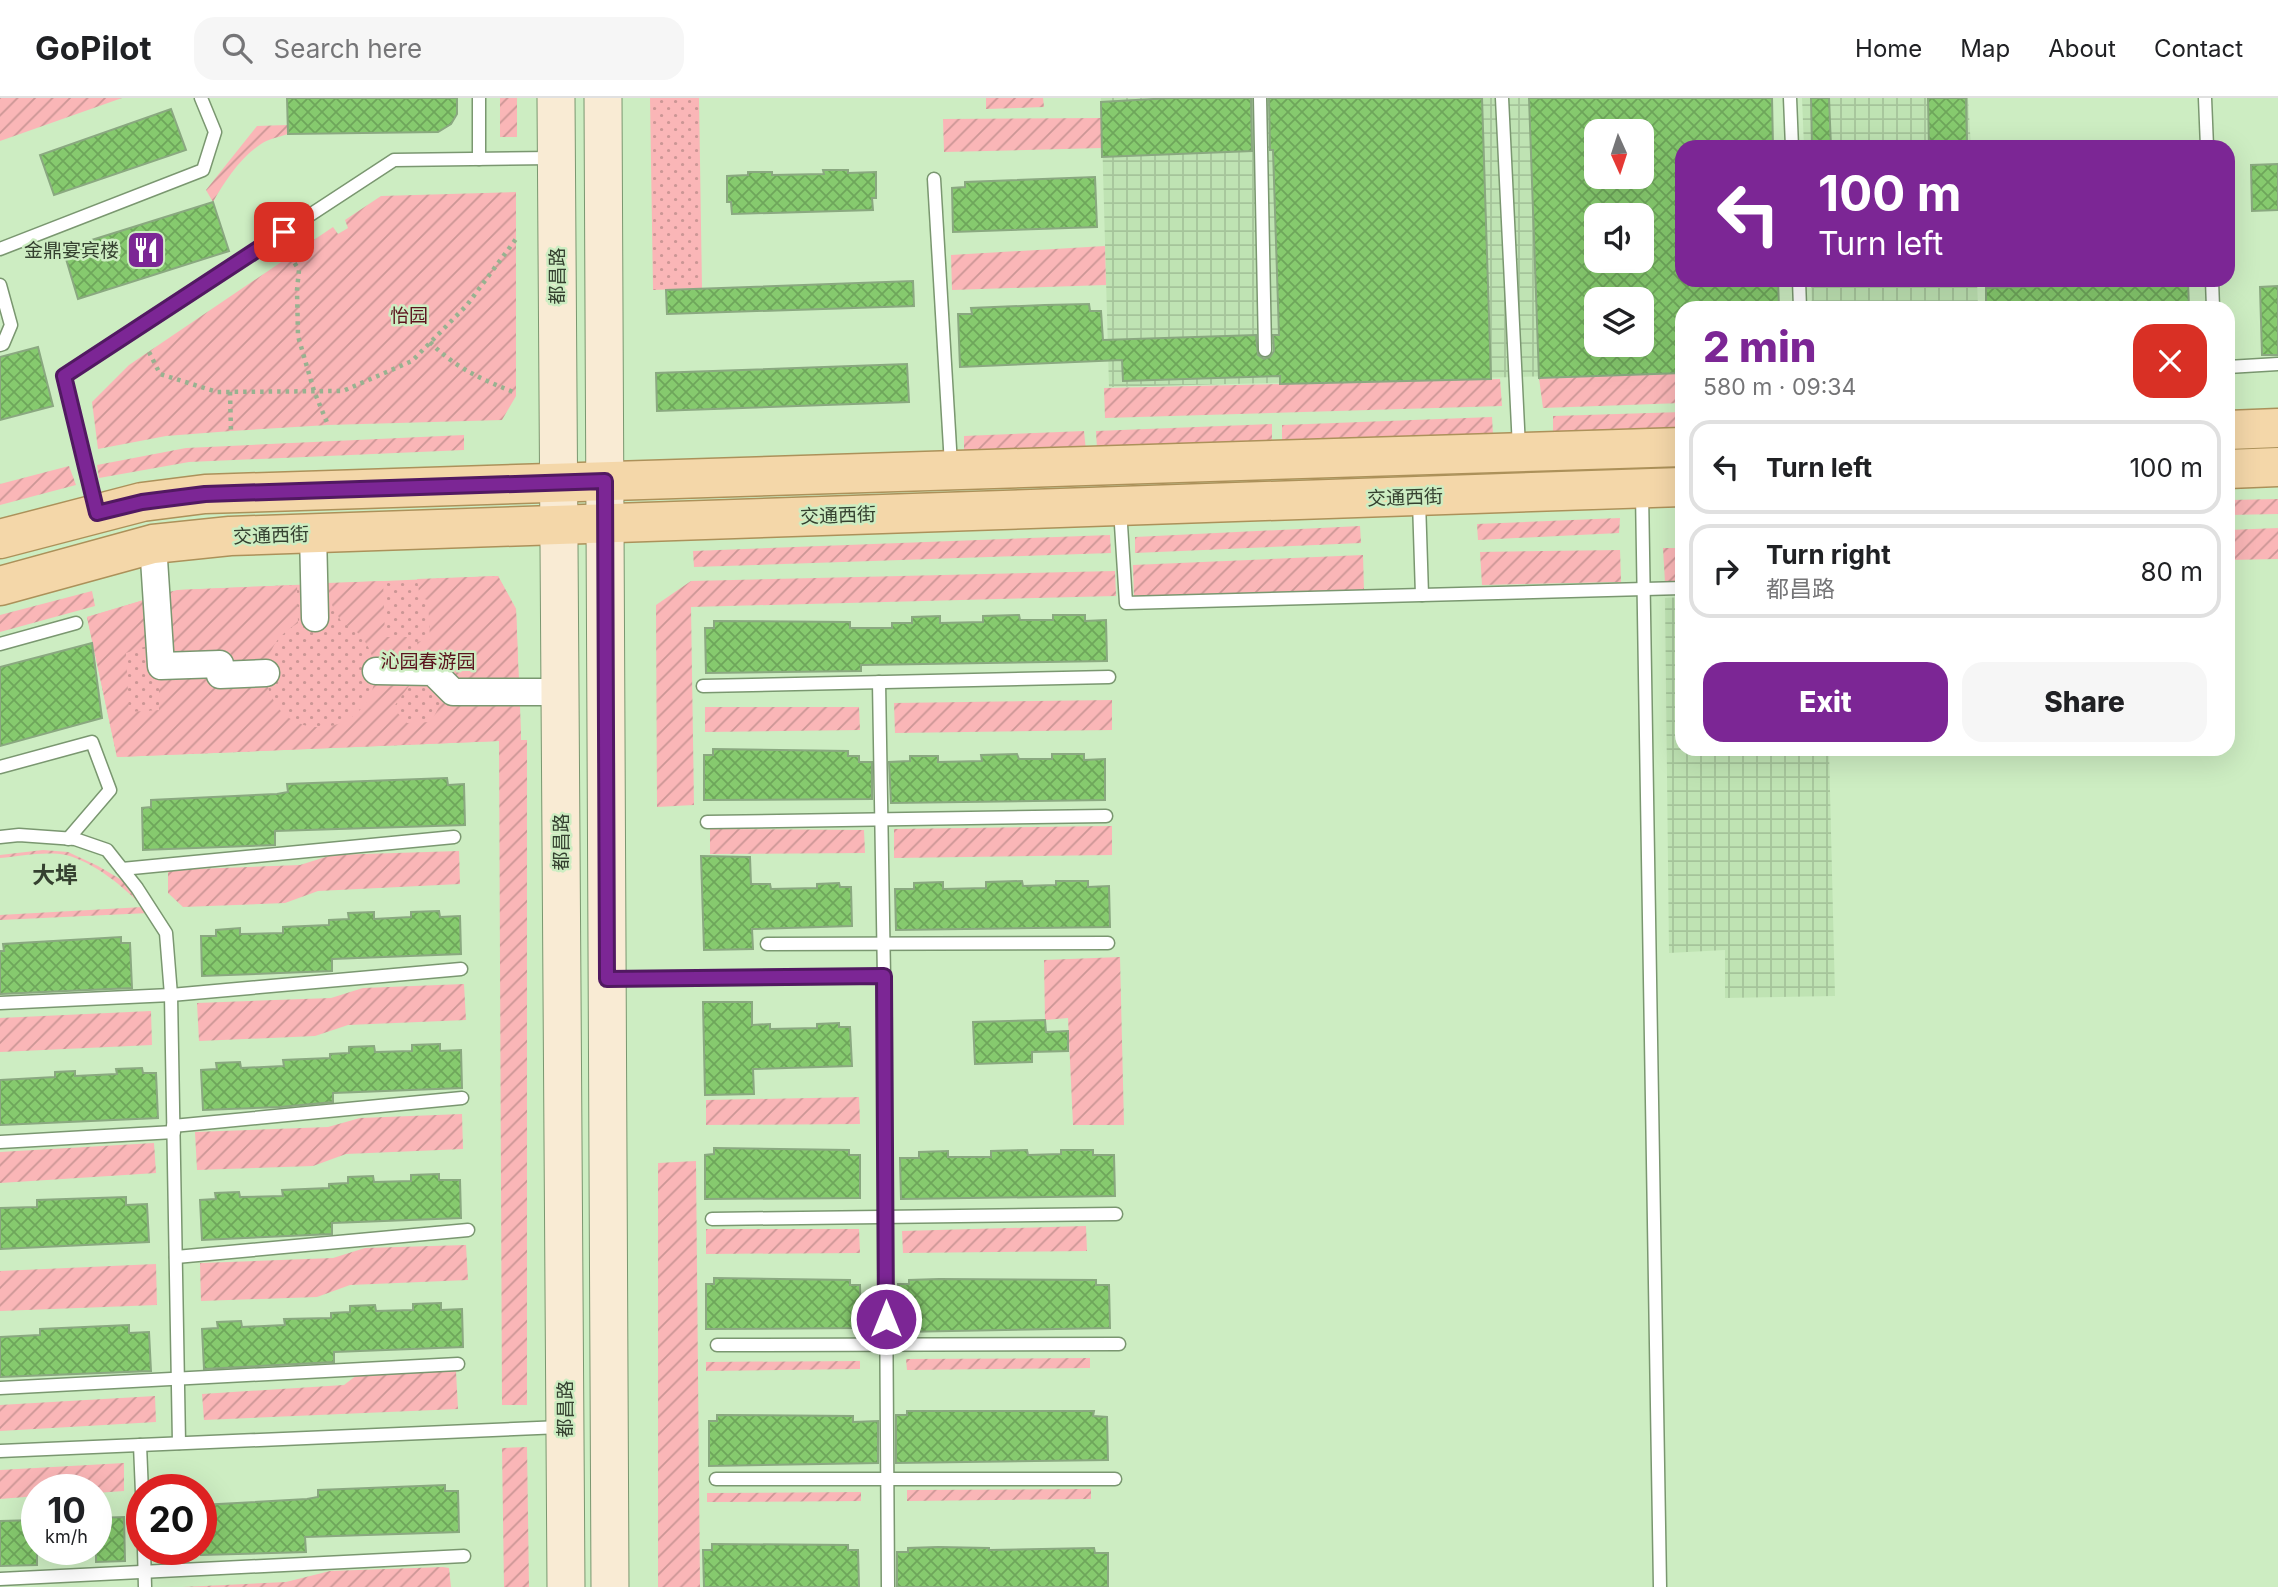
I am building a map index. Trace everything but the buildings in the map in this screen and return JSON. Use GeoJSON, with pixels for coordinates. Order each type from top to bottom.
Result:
{"type":"FeatureCollection","features":[{"type":"Feature","properties":{"kind":"main road","name":"都昌路"},"geometry":{"type":"LineString","coordinates":[[556,98],[566,1587]]}},
{"type":"Feature","properties":{"kind":"main road"},"geometry":{"type":"LineString","coordinates":[[603,98],[610,1587]]}},
{"type":"Feature","properties":{"kind":"main road"},"geometry":{"type":"LineString","coordinates":[[2235,430],[2278,428]]}},
{"type":"Feature","properties":{"kind":"main road"},"geometry":{"type":"LineString","coordinates":[[0,539],[142,502],[205,494],[1675,447]]}},
{"type":"Feature","properties":{"kind":"main road"},"geometry":{"type":"LineString","coordinates":[[2235,469],[2278,467]]}},
{"type":"Feature","properties":{"kind":"main road","name":"交通西街"},"geometry":{"type":"LineString","coordinates":[[0,586],[153,544],[230,536],[1675,487]]}},
{"type":"Feature","properties":{"kind":"street"},"geometry":{"type":"LineString","coordinates":[[313,533],[315,618]]}},
{"type":"Feature","properties":{"kind":"street"},"geometry":{"type":"LineString","coordinates":[[153,544],[161,666],[220,664],[220,674],[266,673]]}},
{"type":"Feature","properties":{"kind":"street"},"geometry":{"type":"LineString","coordinates":[[376,671],[433,672],[453,692],[560,692]]}},
{"type":"Feature","properties":{"kind":"lane"},"geometry":{"type":"LineString","coordinates":[[0,248],[202,170],[215,132],[201,98]]}},
{"type":"Feature","properties":{"kind":"lane"},"geometry":{"type":"LineString","coordinates":[[479,98],[479,159]]}},
{"type":"Feature","properties":{"kind":"lane"},"geometry":{"type":"LineString","coordinates":[[1260,98],[1265,350]]}},
{"type":"Feature","properties":{"kind":"lane"},"geometry":{"type":"LineString","coordinates":[[1502,98],[1519,452]]}},
{"type":"Feature","properties":{"kind":"lane"},"geometry":{"type":"LineString","coordinates":[[1790,98],[1793,140]]}},
{"type":"Feature","properties":{"kind":"lane"},"geometry":{"type":"LineString","coordinates":[[2205,98],[2207,140]]}},
{"type":"Feature","properties":{"kind":"lane"},"geometry":{"type":"LineString","coordinates":[[97,513],[64,376],[394,160],[556,158]]}},
{"type":"Feature","properties":{"kind":"lane"},"geometry":{"type":"LineString","coordinates":[[934,179],[951,470]]}},
{"type":"Feature","properties":{"kind":"lane"},"geometry":{"type":"LineString","coordinates":[[0,285],[11,325],[3,344],[0,345]]}},
{"type":"Feature","properties":{"kind":"lane"},"geometry":{"type":"LineString","coordinates":[[2235,367],[2278,364]]}},
{"type":"Feature","properties":{"kind":"lane"},"geometry":{"type":"LineString","coordinates":[[1642,489],[1660,1587]]}},
{"type":"Feature","properties":{"kind":"lane"},"geometry":{"type":"LineString","coordinates":[[1419,496],[1422,595]]}},
{"type":"Feature","properties":{"kind":"lane"},"geometry":{"type":"LineString","coordinates":[[1120,506],[1126,603],[1675,588]]}},
{"type":"Feature","properties":{"kind":"lane"},"geometry":{"type":"LineString","coordinates":[[0,643],[76,623]]}},
{"type":"Feature","properties":{"kind":"lane"},"geometry":{"type":"LineString","coordinates":[[703,686],[1109,677]]}},
{"type":"Feature","properties":{"kind":"lane"},"geometry":{"type":"LineString","coordinates":[[879,682],[888,1587]]}},
{"type":"Feature","properties":{"kind":"lane"},"geometry":{"type":"LineString","coordinates":[[0,767],[92,742],[110,790],[68,839]]}},
{"type":"Feature","properties":{"kind":"lane"},"geometry":{"type":"LineString","coordinates":[[708,822],[1106,816]]}},
{"type":"Feature","properties":{"kind":"lane"},"geometry":{"type":"LineString","coordinates":[[0,837],[19,835],[75,839],[107,850],[137,888],[166,933],[171,995],[179,1443]]}},
{"type":"Feature","properties":{"kind":"lane"},"geometry":{"type":"LineString","coordinates":[[122,869],[454,836]]}},
{"type":"Feature","properties":{"kind":"lane"},"geometry":{"type":"LineString","coordinates":[[767,944],[1108,943]]}},
{"type":"Feature","properties":{"kind":"lane"},"geometry":{"type":"LineString","coordinates":[[0,1003],[171,995],[461,969]]}},
{"type":"Feature","properties":{"kind":"lane"},"geometry":{"type":"LineString","coordinates":[[607,979],[884,976]]}},
{"type":"Feature","properties":{"kind":"lane"},"geometry":{"type":"LineString","coordinates":[[0,1142],[173,1129],[462,1098]]}},
{"type":"Feature","properties":{"kind":"lane"},"geometry":{"type":"LineString","coordinates":[[712,1219],[1116,1214]]}},
{"type":"Feature","properties":{"kind":"lane"},"geometry":{"type":"LineString","coordinates":[[176,1257],[468,1230]]}},
{"type":"Feature","properties":{"kind":"lane"},"geometry":{"type":"LineString","coordinates":[[717,1345],[1119,1344]]}},
{"type":"Feature","properties":{"kind":"lane"},"geometry":{"type":"LineString","coordinates":[[0,1388],[458,1364]]}},
{"type":"Feature","properties":{"kind":"lane"},"geometry":{"type":"LineString","coordinates":[[0,1451],[565,1427]]}},
{"type":"Feature","properties":{"kind":"lane"},"geometry":{"type":"LineString","coordinates":[[140,1445],[141,1474]]}},
{"type":"Feature","properties":{"kind":"lane"},"geometry":{"type":"LineString","coordinates":[[716,1479],[1115,1479]]}},
{"type":"Feature","properties":{"kind":"lane"},"geometry":{"type":"LineString","coordinates":[[0,1579],[464,1556]]}},
{"type":"Feature","properties":{"kind":"lane"},"geometry":{"type":"LineString","coordinates":[[145,1565],[145,1587]]}},
{"type":"Feature","properties":{"kind":"path"},"geometry":{"type":"LineString","coordinates":[[149,352],[160,374],[217,392],[343,391],[412,361],[467,305],[516,239]]}},
{"type":"Feature","properties":{"kind":"path"},"geometry":{"type":"LineString","coordinates":[[290,256],[299,270],[298,336],[314,391],[328,425]]}},
{"type":"Feature","properties":{"kind":"path"},"geometry":{"type":"LineString","coordinates":[[430,342],[445,358],[478,379],[516,393]]}},
{"type":"Feature","properties":{"kind":"path"},"geometry":{"type":"LineString","coordinates":[[230,391],[231,431]]}},
{"type":"Feature","properties":{"kind":"shaded area"},"geometry":{"type":"Polygon","coordinates":[[[1101,98],[1772,98],[1773,140],[1675,140],[1675,287],[1682,287],[1682,301],[1675,301],[1675,373],[1109,387],[1101,98]]]}},
{"type":"Feature","properties":{"kind":"shaded area"},"geometry":{"type":"Polygon","coordinates":[[[1802,98],[1968,98],[1971,140],[1804,140],[1802,98]]]}},
{"type":"Feature","properties":{"kind":"shaded area"},"geometry":{"type":"Polygon","coordinates":[[[1811,287],[1977,287],[1978,301],[1812,301],[1811,287]]]}},
{"type":"Feature","properties":{"kind":"shaded area"},"geometry":{"type":"Polygon","coordinates":[[[1675,597],[1675,756],[1829,756],[1835,996],[1725,998],[1725,950],[1669,953],[1665,598],[1675,597]]]}},
{"type":"Feature","properties":{"kind":"green space"},"geometry":{"type":"Polygon","coordinates":[[[0,98],[122,98],[0,141],[0,98]]]}},
{"type":"Feature","properties":{"kind":"green space"},"geometry":{"type":"Polygon","coordinates":[[[500,98],[517,98],[517,137],[500,137],[500,98]]]}},
{"type":"Feature","properties":{"kind":"green space"},"geometry":{"type":"Polygon","coordinates":[[[650,98],[699,98],[702,288],[653,290],[650,98]]]}},
{"type":"Feature","properties":{"kind":"green space"},"geometry":{"type":"Polygon","coordinates":[[[986,98],[1043,98],[1044,107],[986,109],[986,98]]]}},
{"type":"Feature","properties":{"kind":"green space"},"geometry":{"type":"Polygon","coordinates":[[[1101,118],[1102,148],[944,152],[943,119],[1101,118]]]}},
{"type":"Feature","properties":{"kind":"green space"},"geometry":{"type":"Polygon","coordinates":[[[287,125],[288,134],[264,142],[246,156],[213,202],[206,190],[257,126],[287,125]]]}},
{"type":"Feature","properties":{"kind":"green space","name":"怡园"},"geometry":{"type":"Polygon","coordinates":[[[516,192],[516,396],[502,420],[231,431],[166,436],[98,449],[92,402],[129,365],[333,227],[338,234],[348,228],[345,220],[381,196],[516,192]]]}},
{"type":"Feature","properties":{"kind":"green space"},"geometry":{"type":"Polygon","coordinates":[[[1105,246],[1106,285],[952,290],[951,255],[1105,246]]]}},
{"type":"Feature","properties":{"kind":"green space"},"geometry":{"type":"Polygon","coordinates":[[[1675,373],[1675,403],[1543,408],[1539,378],[1675,373]]]}},
{"type":"Feature","properties":{"kind":"green space"},"geometry":{"type":"Polygon","coordinates":[[[1500,379],[1502,406],[1105,418],[1104,388],[1500,379]]]}},
{"type":"Feature","properties":{"kind":"green space"},"geometry":{"type":"Polygon","coordinates":[[[1675,412],[1675,430],[1553,435],[1553,416],[1675,412]]]}},
{"type":"Feature","properties":{"kind":"green space"},"geometry":{"type":"Polygon","coordinates":[[[1492,417],[1493,435],[1282,444],[1282,425],[1492,417]]]}},
{"type":"Feature","properties":{"kind":"green space"},"geometry":{"type":"Polygon","coordinates":[[[1272,424],[1272,444],[1097,449],[1096,431],[1272,424]]]}},
{"type":"Feature","properties":{"kind":"green space"},"geometry":{"type":"Polygon","coordinates":[[[1084,431],[1086,451],[964,456],[964,436],[1084,431]]]}},
{"type":"Feature","properties":{"kind":"green space"},"geometry":{"type":"Polygon","coordinates":[[[464,435],[464,450],[189,462],[99,478],[97,465],[186,448],[464,435]]]}},
{"type":"Feature","properties":{"kind":"green space"},"geometry":{"type":"Polygon","coordinates":[[[69,466],[76,485],[0,505],[0,484],[69,466]]]}},
{"type":"Feature","properties":{"kind":"green space"},"geometry":{"type":"Polygon","coordinates":[[[2278,499],[2278,514],[2235,515],[2235,500],[2278,499]]]}},
{"type":"Feature","properties":{"kind":"green space"},"geometry":{"type":"Polygon","coordinates":[[[1620,518],[1619,533],[1478,540],[1477,524],[1620,518]]]}},
{"type":"Feature","properties":{"kind":"green space"},"geometry":{"type":"Polygon","coordinates":[[[1360,526],[1361,543],[1135,553],[1135,537],[1360,526]]]}},
{"type":"Feature","properties":{"kind":"green space"},"geometry":{"type":"Polygon","coordinates":[[[2278,528],[2278,559],[2235,560],[2235,530],[2278,528]]]}},
{"type":"Feature","properties":{"kind":"green space"},"geometry":{"type":"Polygon","coordinates":[[[1110,535],[1111,553],[694,567],[693,551],[1110,535]]]}},
{"type":"Feature","properties":{"kind":"green space"},"geometry":{"type":"Polygon","coordinates":[[[1663,548],[1675,548],[1675,582],[1665,582],[1663,548]]]}},
{"type":"Feature","properties":{"kind":"green space"},"geometry":{"type":"Polygon","coordinates":[[[1620,550],[1621,582],[1482,585],[1480,552],[1620,550]]]}},
{"type":"Feature","properties":{"kind":"green space"},"geometry":{"type":"Polygon","coordinates":[[[1363,555],[1364,591],[1134,598],[1133,565],[1363,555]]]}},
{"type":"Feature","properties":{"kind":"green space"},"geometry":{"type":"Polygon","coordinates":[[[1115,571],[1116,596],[691,607],[694,805],[657,807],[656,605],[691,581],[1115,571]]]}},
{"type":"Feature","properties":{"kind":"green space","name":"沁园春游园"},"geometry":{"type":"Polygon","coordinates":[[[498,576],[516,609],[521,740],[117,757],[87,617],[178,590],[498,576]]]}},
{"type":"Feature","properties":{"kind":"green space"},"geometry":{"type":"Polygon","coordinates":[[[498,576],[516,609],[519,686],[456,682],[441,662],[421,662],[417,642],[430,639],[428,600],[420,598],[417,579],[498,576]]]}},
{"type":"Feature","properties":{"kind":"green space"},"geometry":{"type":"Polygon","coordinates":[[[383,581],[385,637],[407,637],[408,660],[374,663],[363,638],[342,623],[332,605],[327,583],[383,581]]]}},
{"type":"Feature","properties":{"kind":"green space"},"geometry":{"type":"Polygon","coordinates":[[[297,585],[298,623],[278,640],[266,665],[240,667],[232,659],[182,660],[168,648],[165,593],[178,590],[297,585]]]}},
{"type":"Feature","properties":{"kind":"green space"},"geometry":{"type":"Polygon","coordinates":[[[92,591],[95,606],[0,632],[0,615],[92,591]]]}},
{"type":"Feature","properties":{"kind":"green space"},"geometry":{"type":"Polygon","coordinates":[[[147,599],[147,646],[126,653],[129,712],[159,710],[159,684],[174,670],[266,683],[285,715],[313,727],[328,727],[354,716],[371,693],[375,678],[406,681],[409,686],[393,708],[407,723],[431,722],[442,701],[520,705],[521,740],[527,740],[527,1405],[502,1405],[499,741],[117,757],[87,617],[147,599]]]}},
{"type":"Feature","properties":{"kind":"green space"},"geometry":{"type":"Polygon","coordinates":[[[1112,700],[1112,730],[895,733],[894,703],[1112,700]]]}},
{"type":"Feature","properties":{"kind":"green space"},"geometry":{"type":"Polygon","coordinates":[[[705,707],[859,707],[860,730],[705,732],[705,707]]]}},
{"type":"Feature","properties":{"kind":"green space"},"geometry":{"type":"Polygon","coordinates":[[[1112,826],[1112,855],[894,858],[894,829],[1112,826]]]}},
{"type":"Feature","properties":{"kind":"green space"},"geometry":{"type":"Polygon","coordinates":[[[710,829],[864,830],[865,853],[710,854],[710,829]]]}},
{"type":"Feature","properties":{"kind":"green space"},"geometry":{"type":"Polygon","coordinates":[[[43,850],[68,852],[125,882],[149,913],[0,920],[0,915],[143,907],[108,876],[77,858],[50,853],[0,858],[0,855],[43,850]]]}},
{"type":"Feature","properties":{"kind":"green space"},"geometry":{"type":"Polygon","coordinates":[[[459,851],[460,884],[318,891],[285,903],[183,907],[168,893],[168,870],[300,865],[332,855],[459,851]]]}},
{"type":"Feature","properties":{"kind":"green space"},"geometry":{"type":"Polygon","coordinates":[[[1120,957],[1124,1125],[1073,1125],[1068,1018],[1045,1020],[1044,960],[1120,957]]]}},
{"type":"Feature","properties":{"kind":"green space"},"geometry":{"type":"Polygon","coordinates":[[[464,984],[466,1020],[348,1025],[315,1036],[199,1041],[197,1003],[331,998],[363,988],[464,984]]]}},
{"type":"Feature","properties":{"kind":"green space"},"geometry":{"type":"Polygon","coordinates":[[[151,1011],[152,1045],[0,1052],[0,1018],[151,1011]]]}},
{"type":"Feature","properties":{"kind":"green space"},"geometry":{"type":"Polygon","coordinates":[[[859,1097],[860,1124],[706,1125],[706,1100],[859,1097]]]}},
{"type":"Feature","properties":{"kind":"green space"},"geometry":{"type":"Polygon","coordinates":[[[462,1114],[463,1149],[346,1154],[313,1166],[197,1170],[195,1132],[328,1127],[360,1118],[462,1114]]]}},
{"type":"Feature","properties":{"kind":"green space"},"geometry":{"type":"Polygon","coordinates":[[[154,1143],[156,1173],[0,1183],[0,1152],[154,1143]]]}},
{"type":"Feature","properties":{"kind":"green space"},"geometry":{"type":"Polygon","coordinates":[[[696,1161],[700,1587],[658,1587],[658,1163],[696,1161]]]}},
{"type":"Feature","properties":{"kind":"green space"},"geometry":{"type":"Polygon","coordinates":[[[1086,1226],[1087,1251],[903,1253],[902,1231],[1086,1226]]]}},
{"type":"Feature","properties":{"kind":"green space"},"geometry":{"type":"Polygon","coordinates":[[[706,1229],[859,1229],[860,1253],[706,1254],[706,1229]]]}},
{"type":"Feature","properties":{"kind":"green space"},"geometry":{"type":"Polygon","coordinates":[[[466,1245],[468,1280],[350,1285],[317,1297],[201,1301],[200,1263],[333,1258],[365,1248],[466,1245]]]}},
{"type":"Feature","properties":{"kind":"green space"},"geometry":{"type":"Polygon","coordinates":[[[156,1264],[157,1305],[0,1311],[0,1271],[156,1264]]]}},
{"type":"Feature","properties":{"kind":"green space"},"geometry":{"type":"Polygon","coordinates":[[[1090,1358],[1090,1368],[907,1370],[906,1359],[1090,1358]]]}},
{"type":"Feature","properties":{"kind":"green space"},"geometry":{"type":"Polygon","coordinates":[[[860,1361],[860,1369],[706,1371],[706,1362],[860,1361]]]}},
{"type":"Feature","properties":{"kind":"green space"},"geometry":{"type":"Polygon","coordinates":[[[456,1371],[458,1409],[204,1420],[202,1394],[344,1385],[357,1375],[456,1371]]]}},
{"type":"Feature","properties":{"kind":"green space"},"geometry":{"type":"Polygon","coordinates":[[[155,1396],[156,1422],[0,1431],[0,1405],[155,1396]]]}},
{"type":"Feature","properties":{"kind":"green space"},"geometry":{"type":"Polygon","coordinates":[[[527,1447],[529,1587],[504,1587],[502,1448],[527,1447]]]}},
{"type":"Feature","properties":{"kind":"green space"},"geometry":{"type":"Polygon","coordinates":[[[124,1463],[124,1491],[112,1492],[112,1474],[21,1474],[21,1497],[0,1499],[0,1470],[124,1463]]]}},
{"type":"Feature","properties":{"kind":"green space"},"geometry":{"type":"Polygon","coordinates":[[[1091,1489],[1091,1499],[907,1501],[907,1490],[1091,1489]]]}},
{"type":"Feature","properties":{"kind":"green space"},"geometry":{"type":"Polygon","coordinates":[[[861,1492],[861,1501],[707,1502],[707,1493],[861,1492]]]}},
{"type":"Feature","properties":{"kind":"green space"},"geometry":{"type":"Polygon","coordinates":[[[449,1568],[451,1587],[182,1587],[286,1582],[330,1571],[449,1568]]]}},
{"type":"Feature","properties":{"kind":"place","name":"金鼎宴宾楼"},"geometry":{"type":"Point","coordinates":[146,250]}},
{"type":"Feature","properties":{"kind":"district","name":"大埠"},"geometry":{"type":"Point","coordinates":[55,875]}},
{"type":"Feature","properties":{"kind":"route"},"geometry":{"type":"LineString","coordinates":[[284,232],[64,376],[97,513],[142,502],[205,494],[605,481],[607,979],[884,976],[886,1319]]}}]}
